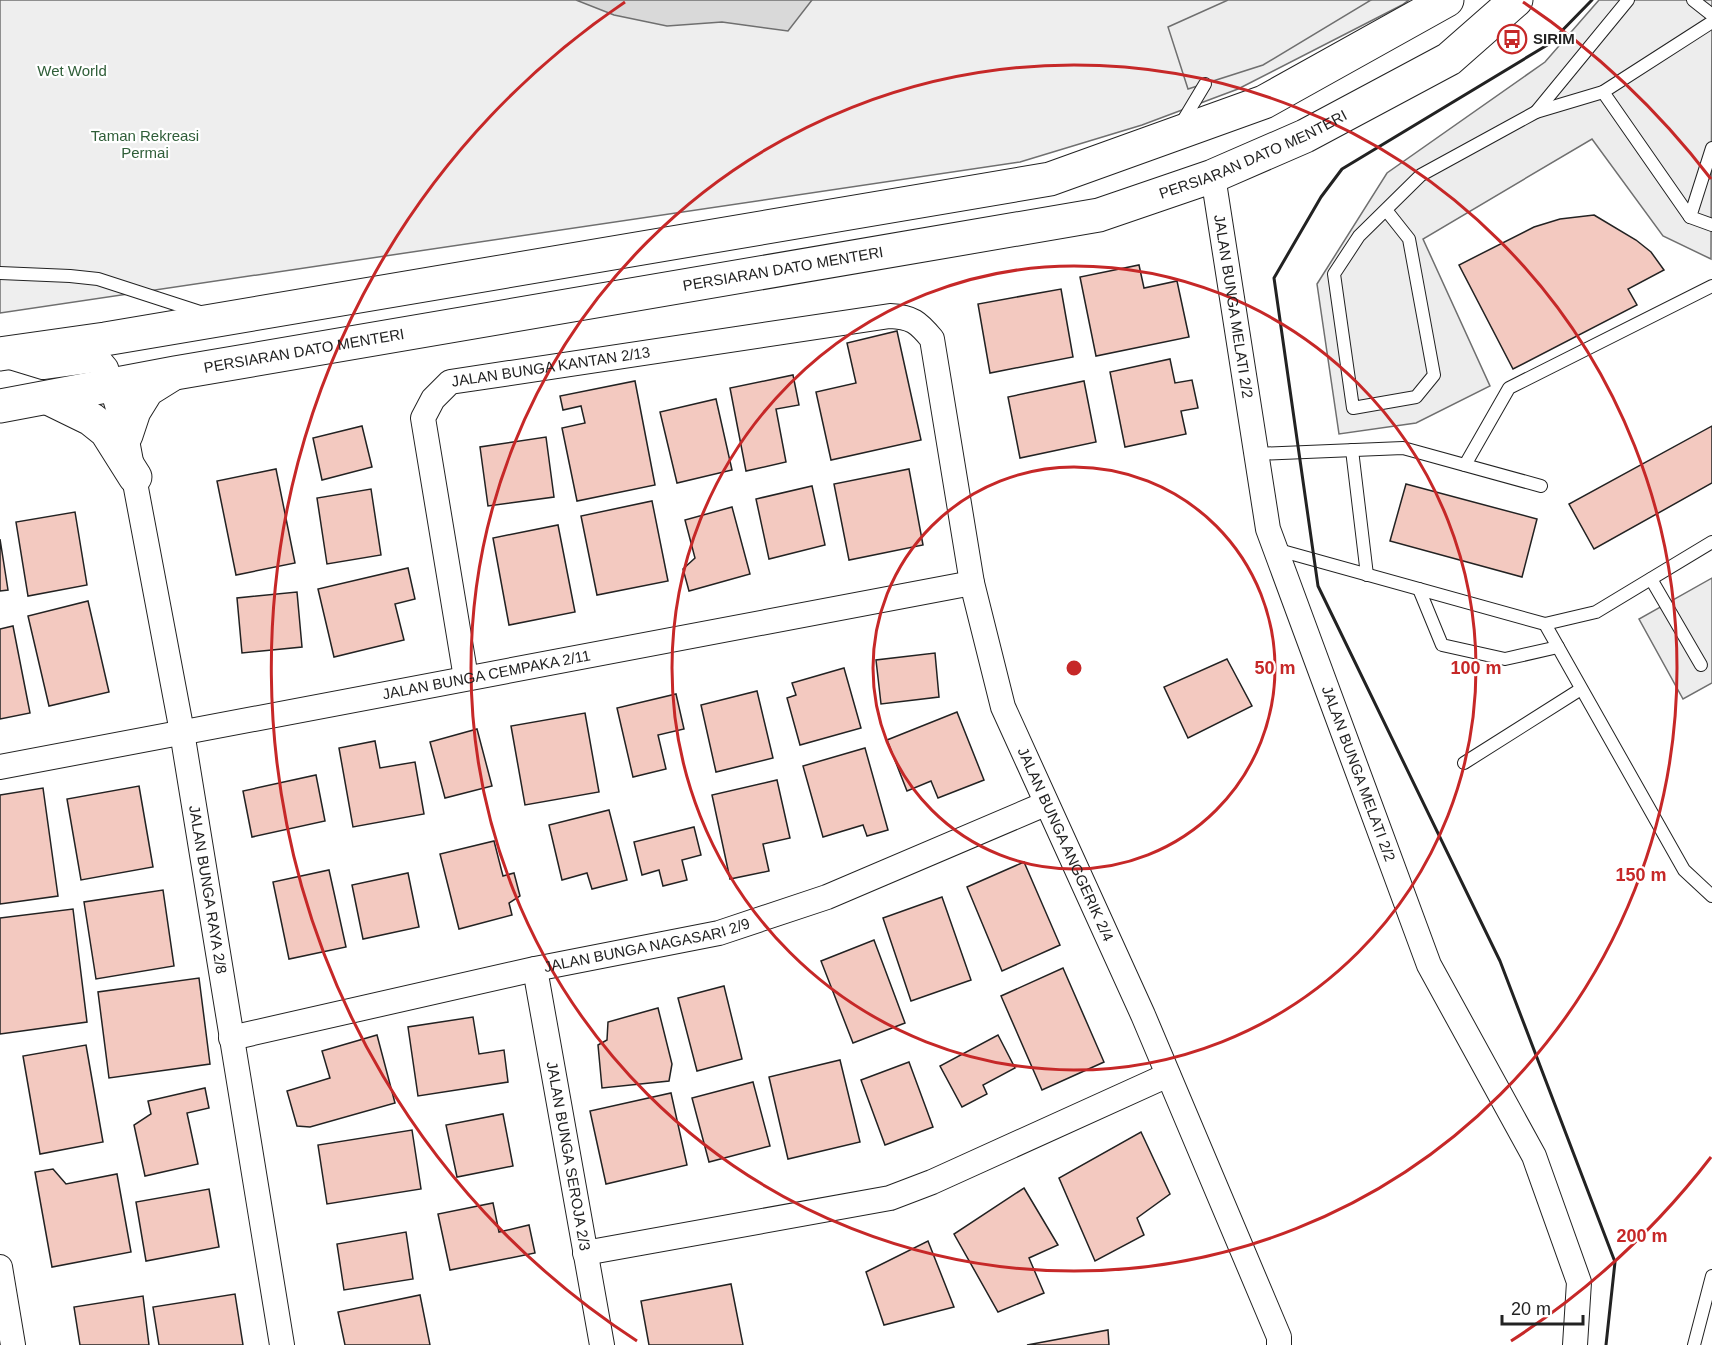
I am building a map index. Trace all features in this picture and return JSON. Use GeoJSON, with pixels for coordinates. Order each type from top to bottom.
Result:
{"type":"FeatureCollection","features":[{"type":"Feature","properties":{"kind":"main road"},"geometry":{"type":"LineString","coordinates":[[1,354],[225,319],[1050,179],[1264,102],[1447,0]]}},
{"type":"Feature","properties":{"kind":"main road","name":"PERSIARAN DATO MENTERI"},"geometry":{"type":"LineString","coordinates":[[0,406],[48,399],[175,373],[1099,215],[1213,176],[1305,136],[1449,59],[1516,0]]}},
{"type":"Feature","properties":{"kind":"main road"},"geometry":{"type":"LineString","coordinates":[[126,435],[134,411],[147,390],[175,373]]}},
{"type":"Feature","properties":{"kind":"main road"},"geometry":{"type":"LineString","coordinates":[[48,399],[91,418],[106,431],[135,477]]}},
{"type":"Feature","properties":{"kind":"street","name":"JALAN BUNGA MELATI 2/2"},"geometry":{"type":"LineString","coordinates":[[1213,176],[1268,529],[1429,964],[1534,1156],[1579,1282],[1575,1345]]}},
{"type":"Feature","properties":{"kind":"street","name":"JALAN BUNGA KANTAN 2/13"},"geometry":{"type":"LineString","coordinates":[[466,678],[423,418],[433,399],[450,382],[891,316],[907,317],[920,325]]}},
{"type":"Feature","properties":{"kind":"street","name":"JALAN BUNGA ANGGERIK 2/4"},"geometry":{"type":"LineString","coordinates":[[920,325],[932,339],[972,583],[1003,707],[1045,804],[1143,1015],[1279,1337],[1279,1345]]}},
{"type":"Feature","properties":{"kind":"street","name":"JALAN BUNGA RAYA 2/8"},"geometry":{"type":"LineString","coordinates":[[1,354],[43,367],[94,360],[101,362],[106,368],[126,435],[182,732],[282,1345]]}},
{"type":"Feature","properties":{"kind":"street","name":"JALAN BUNGA CEMPAKA 2/11"},"geometry":{"type":"LineString","coordinates":[[0,767],[972,583]]}},
{"type":"Feature","properties":{"kind":"street","name":"JALAN BUNGA NAGASARI 2/9"},"geometry":{"type":"LineString","coordinates":[[231,1038],[535,969],[719,933],[827,897],[1045,804]]}},
{"type":"Feature","properties":{"kind":"street","name":"JALAN BUNGA SEROJA 2/3"},"geometry":{"type":"LineString","coordinates":[[535,969],[602,1345]]}},
{"type":"Feature","properties":{"kind":"street"},"geometry":{"type":"LineString","coordinates":[[585,1252],[890,1198],[932,1182],[1168,1075]]}},
{"type":"Feature","properties":{"kind":"street"},"geometry":{"type":"LineString","coordinates":[[0,1267],[14,1345]]}},
{"type":"Feature","properties":{"kind":"lane"},"geometry":{"type":"LineString","coordinates":[[1536,112],[1628,0]]}},
{"type":"Feature","properties":{"kind":"lane"},"geometry":{"type":"LineString","coordinates":[[1693,0],[1712,15]]}},
{"type":"Feature","properties":{"kind":"lane"},"geometry":{"type":"LineString","coordinates":[[1386,210],[1409,239],[1434,375],[1416,398],[1353,408],[1334,274],[1359,236],[1421,175],[1536,112],[1603,92],[1712,22]]}},
{"type":"Feature","properties":{"kind":"lane"},"geometry":{"type":"LineString","coordinates":[[1177,134],[1204,84]]}},
{"type":"Feature","properties":{"kind":"lane"},"geometry":{"type":"LineString","coordinates":[[1603,92],[1690,217],[1712,225]]}},
{"type":"Feature","properties":{"kind":"lane"},"geometry":{"type":"LineString","coordinates":[[1690,217],[1712,148]]}},
{"type":"Feature","properties":{"kind":"lane"},"geometry":{"type":"LineString","coordinates":[[0,273],[98,279],[225,319]]}},
{"type":"Feature","properties":{"kind":"lane"},"geometry":{"type":"LineString","coordinates":[[1465,465],[1509,388],[1712,286]]}},
{"type":"Feature","properties":{"kind":"lane"},"geometry":{"type":"LineString","coordinates":[[1256,454],[1402,448],[1541,486]]}},
{"type":"Feature","properties":{"kind":"lane"},"geometry":{"type":"LineString","coordinates":[[1352,450],[1367,575]]}},
{"type":"Feature","properties":{"kind":"lane"},"geometry":{"type":"LineString","coordinates":[[1275,549],[1545,624],[1596,612],[1712,542]]}},
{"type":"Feature","properties":{"kind":"lane"},"geometry":{"type":"LineString","coordinates":[[1651,579],[1701,665]]}},
{"type":"Feature","properties":{"kind":"lane"},"geometry":{"type":"LineString","coordinates":[[1419,589],[1442,645],[1505,659],[1558,647]]}},
{"type":"Feature","properties":{"kind":"lane"},"geometry":{"type":"LineString","coordinates":[[1545,624],[1684,870],[1712,896]]}},
{"type":"Feature","properties":{"kind":"lane"},"geometry":{"type":"LineString","coordinates":[[1464,763],[1581,689]]}},
{"type":"Feature","properties":{"kind":"lane"},"geometry":{"type":"LineString","coordinates":[[1694,1345],[1712,1276]]}},
{"type":"Feature","properties":{"kind":"green space","name":"Taman Rekreasi Permai"},"geometry":{"type":"Polygon","coordinates":[[[0,0],[1409,0],[1238,89],[1142,125],[1020,162],[0,313],[0,0]]]}},
{"type":"Feature","properties":{"kind":"shaded area"},"geometry":{"type":"Polygon","coordinates":[[[576,0],[812,0],[788,31],[722,22],[667,26],[614,15],[576,0]]]}},
{"type":"Feature","properties":{"kind":"shaded area"},"geometry":{"type":"Polygon","coordinates":[[[1228,0],[1371,0],[1263,65],[1188,89],[1168,27],[1228,0]]]}},
{"type":"Feature","properties":{"kind":"shaded area"},"geometry":{"type":"Polygon","coordinates":[[[1599,0],[1712,0],[1711,259],[1663,236],[1592,139],[1423,239],[1490,386],[1416,423],[1339,434],[1317,284],[1387,173],[1545,62],[1599,0]]]}},
{"type":"Feature","properties":{"kind":"shaded area"},"geometry":{"type":"Polygon","coordinates":[[[1712,578],[1712,683],[1683,699],[1639,619],[1712,578]]]}},
{"type":"Feature","properties":{"kind":"building"},"geometry":{"type":"Polygon","coordinates":[[[1594,215],[1636,240],[1651,252],[1664,270],[1628,289],[1637,305],[1513,369],[1459,265],[1534,227],[1560,219],[1594,215]]]}},
{"type":"Feature","properties":{"kind":"building"},"geometry":{"type":"Polygon","coordinates":[[[1139,265],[1144,288],[1177,281],[1189,337],[1096,356],[1080,277],[1139,265]]]}},
{"type":"Feature","properties":{"kind":"building"},"geometry":{"type":"Polygon","coordinates":[[[1061,289],[1073,357],[990,373],[978,304],[1061,289]]]}},
{"type":"Feature","properties":{"kind":"building"},"geometry":{"type":"Polygon","coordinates":[[[897,331],[921,440],[831,460],[816,392],[856,383],[847,343],[897,331]]]}},
{"type":"Feature","properties":{"kind":"building"},"geometry":{"type":"Polygon","coordinates":[[[1170,359],[1175,383],[1192,380],[1198,408],[1181,411],[1186,434],[1125,447],[1110,372],[1170,359]]]}},
{"type":"Feature","properties":{"kind":"building"},"geometry":{"type":"Polygon","coordinates":[[[793,375],[799,405],[776,409],[786,462],[746,471],[730,388],[793,375]]]}},
{"type":"Feature","properties":{"kind":"building"},"geometry":{"type":"Polygon","coordinates":[[[635,381],[655,485],[577,501],[562,428],[585,423],[581,406],[563,410],[560,396],[635,381]]]}},
{"type":"Feature","properties":{"kind":"building"},"geometry":{"type":"Polygon","coordinates":[[[1084,381],[1096,442],[1020,458],[1008,397],[1084,381]]]}},
{"type":"Feature","properties":{"kind":"building"},"geometry":{"type":"Polygon","coordinates":[[[716,399],[732,470],[677,483],[660,412],[716,399]]]}},
{"type":"Feature","properties":{"kind":"building"},"geometry":{"type":"Polygon","coordinates":[[[362,426],[372,467],[322,480],[313,438],[362,426]]]}},
{"type":"Feature","properties":{"kind":"building"},"geometry":{"type":"Polygon","coordinates":[[[1712,426],[1712,483],[1594,549],[1569,504],[1712,426]]]}},
{"type":"Feature","properties":{"kind":"building"},"geometry":{"type":"Polygon","coordinates":[[[546,437],[554,497],[488,506],[480,447],[546,437]]]}},
{"type":"Feature","properties":{"kind":"building"},"geometry":{"type":"Polygon","coordinates":[[[276,469],[295,563],[236,575],[217,481],[276,469]]]}},
{"type":"Feature","properties":{"kind":"building"},"geometry":{"type":"Polygon","coordinates":[[[909,469],[923,545],[849,560],[834,484],[909,469]]]}},
{"type":"Feature","properties":{"kind":"building"},"geometry":{"type":"Polygon","coordinates":[[[1406,484],[1537,519],[1522,577],[1390,541],[1406,484]]]}},
{"type":"Feature","properties":{"kind":"building"},"geometry":{"type":"Polygon","coordinates":[[[812,486],[825,545],[769,559],[756,499],[812,486]]]}},
{"type":"Feature","properties":{"kind":"building"},"geometry":{"type":"Polygon","coordinates":[[[371,489],[381,555],[327,564],[317,498],[371,489]]]}},
{"type":"Feature","properties":{"kind":"building"},"geometry":{"type":"Polygon","coordinates":[[[652,501],[668,581],[597,595],[581,516],[652,501]]]}},
{"type":"Feature","properties":{"kind":"building"},"geometry":{"type":"Polygon","coordinates":[[[732,507],[750,574],[689,591],[683,569],[695,558],[685,520],[732,507]]]}},
{"type":"Feature","properties":{"kind":"building"},"geometry":{"type":"Polygon","coordinates":[[[75,512],[87,585],[28,596],[16,522],[75,512]]]}},
{"type":"Feature","properties":{"kind":"building"},"geometry":{"type":"Polygon","coordinates":[[[558,525],[575,612],[509,625],[493,538],[558,525]]]}},
{"type":"Feature","properties":{"kind":"building"},"geometry":{"type":"Polygon","coordinates":[[[0,539],[8,590],[0,591],[0,539]]]}},
{"type":"Feature","properties":{"kind":"building"},"geometry":{"type":"Polygon","coordinates":[[[408,568],[415,599],[395,604],[404,640],[334,657],[318,589],[408,568]]]}},
{"type":"Feature","properties":{"kind":"building"},"geometry":{"type":"Polygon","coordinates":[[[297,592],[302,647],[242,653],[237,598],[297,592]]]}},
{"type":"Feature","properties":{"kind":"building"},"geometry":{"type":"Polygon","coordinates":[[[88,601],[109,692],[49,706],[28,616],[88,601]]]}},
{"type":"Feature","properties":{"kind":"building"},"geometry":{"type":"Polygon","coordinates":[[[13,626],[30,713],[0,719],[0,629],[13,626]]]}},
{"type":"Feature","properties":{"kind":"building"},"geometry":{"type":"Polygon","coordinates":[[[935,653],[939,697],[881,704],[876,660],[935,653]]]}},
{"type":"Feature","properties":{"kind":"building"},"geometry":{"type":"Polygon","coordinates":[[[1227,659],[1252,706],[1188,738],[1164,687],[1227,659]]]}},
{"type":"Feature","properties":{"kind":"building"},"geometry":{"type":"Polygon","coordinates":[[[844,668],[861,728],[800,745],[787,698],[796,695],[792,683],[844,668]]]}},
{"type":"Feature","properties":{"kind":"building"},"geometry":{"type":"Polygon","coordinates":[[[757,691],[773,758],[716,772],[701,705],[757,691]]]}},
{"type":"Feature","properties":{"kind":"building"},"geometry":{"type":"Polygon","coordinates":[[[676,694],[684,729],[658,735],[666,769],[633,777],[617,708],[676,694]]]}},
{"type":"Feature","properties":{"kind":"building"},"geometry":{"type":"Polygon","coordinates":[[[957,712],[984,780],[938,798],[931,781],[907,791],[887,740],[957,712]]]}},
{"type":"Feature","properties":{"kind":"building"},"geometry":{"type":"Polygon","coordinates":[[[585,713],[599,792],[525,805],[511,726],[585,713]]]}},
{"type":"Feature","properties":{"kind":"building"},"geometry":{"type":"Polygon","coordinates":[[[477,729],[492,786],[445,798],[430,742],[477,729]]]}},
{"type":"Feature","properties":{"kind":"building"},"geometry":{"type":"Polygon","coordinates":[[[375,741],[380,768],[415,762],[424,814],[353,827],[339,748],[375,741]]]}},
{"type":"Feature","properties":{"kind":"building"},"geometry":{"type":"Polygon","coordinates":[[[865,748],[888,830],[867,836],[863,825],[823,837],[803,766],[865,748]]]}},
{"type":"Feature","properties":{"kind":"building"},"geometry":{"type":"Polygon","coordinates":[[[316,775],[325,821],[252,837],[243,791],[316,775]]]}},
{"type":"Feature","properties":{"kind":"building"},"geometry":{"type":"Polygon","coordinates":[[[777,780],[790,838],[763,844],[769,871],[730,879],[712,795],[777,780]]]}},
{"type":"Feature","properties":{"kind":"building"},"geometry":{"type":"Polygon","coordinates":[[[139,786],[153,867],[81,880],[67,799],[139,786]]]}},
{"type":"Feature","properties":{"kind":"building"},"geometry":{"type":"Polygon","coordinates":[[[43,788],[58,896],[0,904],[0,795],[43,788]]]}},
{"type":"Feature","properties":{"kind":"building"},"geometry":{"type":"Polygon","coordinates":[[[609,810],[627,880],[592,889],[587,873],[562,880],[549,825],[609,810]]]}},
{"type":"Feature","properties":{"kind":"building"},"geometry":{"type":"Polygon","coordinates":[[[694,827],[701,855],[682,860],[687,880],[663,886],[659,870],[642,875],[634,842],[694,827]]]}},
{"type":"Feature","properties":{"kind":"building"},"geometry":{"type":"Polygon","coordinates":[[[494,841],[503,876],[514,873],[520,896],[509,903],[512,915],[459,929],[440,854],[494,841]]]}},
{"type":"Feature","properties":{"kind":"building"},"geometry":{"type":"Polygon","coordinates":[[[1024,862],[1060,945],[1002,971],[967,887],[1024,862]]]}},
{"type":"Feature","properties":{"kind":"building"},"geometry":{"type":"Polygon","coordinates":[[[329,870],[346,947],[289,959],[273,882],[329,870]]]}},
{"type":"Feature","properties":{"kind":"building"},"geometry":{"type":"Polygon","coordinates":[[[408,873],[419,927],[363,939],[352,885],[408,873]]]}},
{"type":"Feature","properties":{"kind":"building"},"geometry":{"type":"Polygon","coordinates":[[[163,890],[174,966],[96,979],[84,902],[163,890]]]}},
{"type":"Feature","properties":{"kind":"building"},"geometry":{"type":"Polygon","coordinates":[[[942,897],[971,980],[911,1001],[883,918],[942,897]]]}},
{"type":"Feature","properties":{"kind":"building"},"geometry":{"type":"Polygon","coordinates":[[[73,909],[87,1022],[0,1034],[0,918],[73,909]]]}},
{"type":"Feature","properties":{"kind":"building"},"geometry":{"type":"Polygon","coordinates":[[[874,940],[905,1023],[853,1043],[821,961],[874,940]]]}},
{"type":"Feature","properties":{"kind":"building"},"geometry":{"type":"Polygon","coordinates":[[[1063,968],[1104,1062],[1042,1090],[1001,996],[1063,968]]]}},
{"type":"Feature","properties":{"kind":"building"},"geometry":{"type":"Polygon","coordinates":[[[199,978],[210,1064],[109,1078],[98,992],[199,978]]]}},
{"type":"Feature","properties":{"kind":"building"},"geometry":{"type":"Polygon","coordinates":[[[724,986],[742,1059],[697,1071],[678,998],[724,986]]]}},
{"type":"Feature","properties":{"kind":"building"},"geometry":{"type":"Polygon","coordinates":[[[658,1008],[672,1064],[669,1081],[602,1088],[598,1045],[607,1040],[608,1022],[658,1008]]]}},
{"type":"Feature","properties":{"kind":"building"},"geometry":{"type":"Polygon","coordinates":[[[473,1017],[479,1054],[504,1050],[508,1082],[418,1096],[408,1027],[473,1017]]]}},
{"type":"Feature","properties":{"kind":"building"},"geometry":{"type":"Polygon","coordinates":[[[377,1035],[395,1103],[310,1127],[297,1126],[287,1091],[330,1078],[322,1051],[377,1035]]]}},
{"type":"Feature","properties":{"kind":"building"},"geometry":{"type":"Polygon","coordinates":[[[998,1035],[1015,1068],[983,1085],[987,1094],[962,1107],[940,1066],[998,1035]]]}},
{"type":"Feature","properties":{"kind":"building"},"geometry":{"type":"Polygon","coordinates":[[[86,1045],[103,1142],[40,1154],[23,1056],[86,1045]]]}},
{"type":"Feature","properties":{"kind":"building"},"geometry":{"type":"Polygon","coordinates":[[[840,1060],[860,1142],[788,1159],[769,1077],[840,1060]]]}},
{"type":"Feature","properties":{"kind":"building"},"geometry":{"type":"Polygon","coordinates":[[[909,1062],[933,1127],[885,1145],[861,1080],[909,1062]]]}},
{"type":"Feature","properties":{"kind":"building"},"geometry":{"type":"Polygon","coordinates":[[[753,1082],[770,1146],[709,1162],[692,1098],[753,1082]]]}},
{"type":"Feature","properties":{"kind":"building"},"geometry":{"type":"Polygon","coordinates":[[[205,1088],[209,1108],[187,1113],[198,1164],[145,1176],[134,1125],[151,1114],[148,1101],[205,1088]]]}},
{"type":"Feature","properties":{"kind":"building"},"geometry":{"type":"Polygon","coordinates":[[[671,1093],[687,1165],[606,1184],[590,1111],[671,1093]]]}},
{"type":"Feature","properties":{"kind":"building"},"geometry":{"type":"Polygon","coordinates":[[[503,1114],[513,1166],[457,1177],[446,1125],[503,1114]]]}},
{"type":"Feature","properties":{"kind":"building"},"geometry":{"type":"Polygon","coordinates":[[[412,1130],[421,1189],[327,1204],[318,1145],[412,1130]]]}},
{"type":"Feature","properties":{"kind":"building"},"geometry":{"type":"Polygon","coordinates":[[[1141,1132],[1170,1194],[1137,1218],[1144,1235],[1095,1261],[1059,1178],[1141,1132]]]}},
{"type":"Feature","properties":{"kind":"building"},"geometry":{"type":"Polygon","coordinates":[[[53,1169],[66,1184],[117,1174],[131,1252],[52,1267],[35,1172],[53,1169]]]}},
{"type":"Feature","properties":{"kind":"building"},"geometry":{"type":"Polygon","coordinates":[[[1024,1188],[1058,1245],[1029,1258],[1044,1293],[998,1312],[954,1234],[1024,1188]]]}},
{"type":"Feature","properties":{"kind":"building"},"geometry":{"type":"Polygon","coordinates":[[[209,1189],[219,1247],[146,1261],[136,1202],[209,1189]]]}},
{"type":"Feature","properties":{"kind":"building"},"geometry":{"type":"Polygon","coordinates":[[[493,1203],[499,1232],[529,1225],[535,1253],[450,1270],[438,1214],[493,1203]]]}},
{"type":"Feature","properties":{"kind":"building"},"geometry":{"type":"Polygon","coordinates":[[[406,1232],[413,1279],[344,1290],[337,1244],[406,1232]]]}},
{"type":"Feature","properties":{"kind":"building"},"geometry":{"type":"Polygon","coordinates":[[[928,1241],[954,1307],[884,1325],[866,1272],[928,1241]]]}},
{"type":"Feature","properties":{"kind":"building"},"geometry":{"type":"Polygon","coordinates":[[[731,1284],[743,1345],[649,1345],[641,1301],[731,1284]]]}},
{"type":"Feature","properties":{"kind":"building"},"geometry":{"type":"Polygon","coordinates":[[[235,1294],[243,1345],[159,1345],[153,1307],[235,1294]]]}},
{"type":"Feature","properties":{"kind":"building"},"geometry":{"type":"Polygon","coordinates":[[[420,1295],[430,1345],[345,1345],[338,1312],[420,1295]]]}},
{"type":"Feature","properties":{"kind":"building"},"geometry":{"type":"Polygon","coordinates":[[[143,1296],[149,1345],[80,1345],[74,1307],[143,1296]]]}},
{"type":"Feature","properties":{"kind":"building"},"geometry":{"type":"Polygon","coordinates":[[[1108,1330],[1109,1345],[1027,1345],[1108,1330]]]}},
{"type":"Feature","properties":{"kind":"wall"},"geometry":{"type":"LineString","coordinates":[[1592,0],[1549,44],[1342,169],[1321,197],[1274,278],[1318,586],[1500,961],[1615,1262],[1606,1345]]}},
{"type":"Feature","properties":{"kind":"place","name":"SIRIM"},"geometry":{"type":"Point","coordinates":[1512,39]}},
{"type":"Feature","properties":{"kind":"park label","name":"Wet World"},"geometry":{"type":"Point","coordinates":[72,71]}}]}
